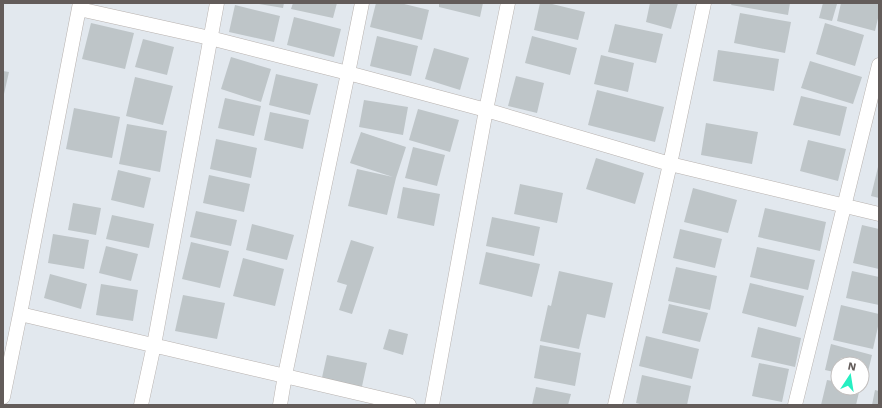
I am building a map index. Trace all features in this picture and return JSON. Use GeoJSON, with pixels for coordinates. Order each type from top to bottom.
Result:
{"type":"FeatureCollection","features":[{"type":"Feature","properties":{"kind":"street"},"geometry":{"type":"LineString","coordinates":[[141,405],[154,345],[217,3]]}},
{"type":"Feature","properties":{"kind":"street"},"geometry":{"type":"LineString","coordinates":[[280,405],[362,3]]}},
{"type":"Feature","properties":{"kind":"street"},"geometry":{"type":"LineString","coordinates":[[432,405],[486,110],[508,3]]}},
{"type":"Feature","properties":{"kind":"street"},"geometry":{"type":"LineString","coordinates":[[615,405],[670,164],[704,3]]}},
{"type":"Feature","properties":{"kind":"street"},"geometry":{"type":"LineString","coordinates":[[3,397],[80,6],[348,73],[486,110],[670,164],[879,214]]}},
{"type":"Feature","properties":{"kind":"street"},"geometry":{"type":"LineString","coordinates":[[795,405],[879,65]]}},
{"type":"Feature","properties":{"kind":"street"},"geometry":{"type":"LineString","coordinates":[[20,314],[409,405]]}},
{"type":"Feature","properties":{"kind":"building"},"geometry":{"type":"Polygon","coordinates":[[[259,3],[284,3],[283,8],[259,3]]]}},
{"type":"Feature","properties":{"kind":"building"},"geometry":{"type":"Polygon","coordinates":[[[293,3],[337,3],[333,18],[291,9],[293,3]]]}},
{"type":"Feature","properties":{"kind":"building"},"geometry":{"type":"Polygon","coordinates":[[[376,3],[400,3],[429,10],[422,40],[370,27],[376,3]]]}},
{"type":"Feature","properties":{"kind":"building"},"geometry":{"type":"Polygon","coordinates":[[[439,3],[483,3],[480,17],[439,7],[439,3]]]}},
{"type":"Feature","properties":{"kind":"building"},"geometry":{"type":"Polygon","coordinates":[[[540,3],[548,3],[585,12],[578,40],[534,30],[540,3]]]}},
{"type":"Feature","properties":{"kind":"building"},"geometry":{"type":"Polygon","coordinates":[[[650,3],[678,3],[671,29],[646,22],[650,3]]]}},
{"type":"Feature","properties":{"kind":"building"},"geometry":{"type":"Polygon","coordinates":[[[732,3],[790,3],[788,15],[731,5],[732,3]]]}},
{"type":"Feature","properties":{"kind":"building"},"geometry":{"type":"Polygon","coordinates":[[[823,3],[837,4],[832,21],[819,18],[823,3]]]}},
{"type":"Feature","properties":{"kind":"building"},"geometry":{"type":"Polygon","coordinates":[[[841,3],[879,3],[879,14],[875,31],[837,21],[841,3]]]}},
{"type":"Feature","properties":{"kind":"building"},"geometry":{"type":"Polygon","coordinates":[[[235,5],[280,16],[274,42],[229,32],[235,5]]]}},
{"type":"Feature","properties":{"kind":"building"},"geometry":{"type":"Polygon","coordinates":[[[740,13],[791,22],[785,53],[734,43],[740,13]]]}},
{"type":"Feature","properties":{"kind":"building"},"geometry":{"type":"Polygon","coordinates":[[[294,17],[341,29],[334,57],[287,45],[294,17]]]}},
{"type":"Feature","properties":{"kind":"building"},"geometry":{"type":"Polygon","coordinates":[[[91,23],[134,33],[125,69],[82,59],[91,23]]]}},
{"type":"Feature","properties":{"kind":"building"},"geometry":{"type":"Polygon","coordinates":[[[825,23],[864,35],[855,66],[816,54],[825,23]]]}},
{"type":"Feature","properties":{"kind":"building"},"geometry":{"type":"Polygon","coordinates":[[[615,24],[663,34],[656,63],[608,52],[615,24]]]}},
{"type":"Feature","properties":{"kind":"building"},"geometry":{"type":"Polygon","coordinates":[[[377,36],[418,46],[411,76],[370,66],[377,36]]]}},
{"type":"Feature","properties":{"kind":"building"},"geometry":{"type":"Polygon","coordinates":[[[532,36],[577,48],[570,75],[525,63],[532,36]]]}},
{"type":"Feature","properties":{"kind":"building"},"geometry":{"type":"Polygon","coordinates":[[[143,39],[174,47],[167,75],[135,67],[143,39]]]}},
{"type":"Feature","properties":{"kind":"building"},"geometry":{"type":"Polygon","coordinates":[[[434,48],[469,58],[460,90],[425,79],[434,48]]]}},
{"type":"Feature","properties":{"kind":"building"},"geometry":{"type":"Polygon","coordinates":[[[718,50],[779,59],[774,91],[713,81],[718,50]]]}},
{"type":"Feature","properties":{"kind":"building"},"geometry":{"type":"Polygon","coordinates":[[[601,55],[634,63],[628,92],[594,84],[601,55]]]}},
{"type":"Feature","properties":{"kind":"building"},"geometry":{"type":"Polygon","coordinates":[[[231,57],[271,69],[261,102],[221,89],[231,57]]]}},
{"type":"Feature","properties":{"kind":"building"},"geometry":{"type":"Polygon","coordinates":[[[810,61],[862,77],[853,104],[801,88],[810,61]]]}},
{"type":"Feature","properties":{"kind":"building"},"geometry":{"type":"Polygon","coordinates":[[[3,71],[9,72],[4,94],[3,94],[3,71]]]}},
{"type":"Feature","properties":{"kind":"building"},"geometry":{"type":"Polygon","coordinates":[[[276,74],[318,84],[310,115],[269,105],[276,74]]]}},
{"type":"Feature","properties":{"kind":"building"},"geometry":{"type":"Polygon","coordinates":[[[516,76],[544,83],[537,113],[508,106],[516,76]]]}},
{"type":"Feature","properties":{"kind":"building"},"geometry":{"type":"Polygon","coordinates":[[[135,77],[173,86],[163,125],[126,116],[135,77]]]}},
{"type":"Feature","properties":{"kind":"building"},"geometry":{"type":"Polygon","coordinates":[[[597,90],[664,107],[655,142],[588,125],[597,90]]]}},
{"type":"Feature","properties":{"kind":"building"},"geometry":{"type":"Polygon","coordinates":[[[801,96],[847,107],[840,136],[793,125],[801,96]]]}},
{"type":"Feature","properties":{"kind":"building"},"geometry":{"type":"Polygon","coordinates":[[[225,98],[261,106],[254,136],[218,128],[225,98]]]}},
{"type":"Feature","properties":{"kind":"building"},"geometry":{"type":"Polygon","coordinates":[[[364,100],[408,107],[403,135],[359,127],[364,100]]]}},
{"type":"Feature","properties":{"kind":"building"},"geometry":{"type":"Polygon","coordinates":[[[74,108],[120,117],[112,158],[66,149],[74,108]]]}},
{"type":"Feature","properties":{"kind":"building"},"geometry":{"type":"Polygon","coordinates":[[[418,109],[459,120],[450,152],[409,140],[418,109]]]}},
{"type":"Feature","properties":{"kind":"building"},"geometry":{"type":"Polygon","coordinates":[[[270,112],[309,120],[303,149],[264,140],[270,112]]]}},
{"type":"Feature","properties":{"kind":"building"},"geometry":{"type":"Polygon","coordinates":[[[706,123],[758,132],[752,164],[701,155],[706,123]]]}},
{"type":"Feature","properties":{"kind":"building"},"geometry":{"type":"Polygon","coordinates":[[[127,124],[167,131],[160,172],[119,164],[127,124]]]}},
{"type":"Feature","properties":{"kind":"building"},"geometry":{"type":"Polygon","coordinates":[[[361,132],[406,147],[396,178],[387,215],[348,206],[357,169],[393,177],[350,163],[361,132]]]}},
{"type":"Feature","properties":{"kind":"building"},"geometry":{"type":"Polygon","coordinates":[[[216,139],[257,148],[251,178],[210,169],[216,139]]]}},
{"type":"Feature","properties":{"kind":"building"},"geometry":{"type":"Polygon","coordinates":[[[808,140],[846,149],[838,181],[800,171],[808,140]]]}},
{"type":"Feature","properties":{"kind":"building"},"geometry":{"type":"Polygon","coordinates":[[[413,147],[445,155],[437,186],[405,178],[413,147]]]}},
{"type":"Feature","properties":{"kind":"building"},"geometry":{"type":"Polygon","coordinates":[[[596,158],[644,173],[635,204],[586,189],[596,158]]]}},
{"type":"Feature","properties":{"kind":"building"},"geometry":{"type":"Polygon","coordinates":[[[879,167],[879,198],[871,196],[879,167]]]}},
{"type":"Feature","properties":{"kind":"building"},"geometry":{"type":"Polygon","coordinates":[[[118,170],[151,178],[144,208],[111,200],[118,170]]]}},
{"type":"Feature","properties":{"kind":"building"},"geometry":{"type":"Polygon","coordinates":[[[209,175],[250,184],[244,212],[203,203],[209,175]]]}},
{"type":"Feature","properties":{"kind":"building"},"geometry":{"type":"Polygon","coordinates":[[[520,184],[563,193],[557,223],[514,214],[520,184]]]}},
{"type":"Feature","properties":{"kind":"building"},"geometry":{"type":"Polygon","coordinates":[[[403,187],[440,194],[434,226],[397,218],[403,187]]]}},
{"type":"Feature","properties":{"kind":"building"},"geometry":{"type":"Polygon","coordinates":[[[693,188],[737,200],[728,233],[684,222],[693,188]]]}},
{"type":"Feature","properties":{"kind":"building"},"geometry":{"type":"Polygon","coordinates":[[[73,203],[101,208],[96,235],[68,230],[73,203]]]}},
{"type":"Feature","properties":{"kind":"building"},"geometry":{"type":"Polygon","coordinates":[[[765,208],[826,222],[820,251],[758,237],[765,208]]]}},
{"type":"Feature","properties":{"kind":"building"},"geometry":{"type":"Polygon","coordinates":[[[196,211],[237,220],[231,246],[190,237],[196,211]]]}},
{"type":"Feature","properties":{"kind":"building"},"geometry":{"type":"Polygon","coordinates":[[[112,215],[154,224],[149,248],[106,239],[112,215]]]}},
{"type":"Feature","properties":{"kind":"building"},"geometry":{"type":"Polygon","coordinates":[[[492,217],[540,227],[534,256],[486,246],[492,217]]]}},
{"type":"Feature","properties":{"kind":"building"},"geometry":{"type":"Polygon","coordinates":[[[252,224],[294,235],[287,260],[246,250],[252,224]]]}},
{"type":"Feature","properties":{"kind":"building"},"geometry":{"type":"Polygon","coordinates":[[[862,225],[879,229],[879,269],[853,263],[862,225]]]}},
{"type":"Feature","properties":{"kind":"building"},"geometry":{"type":"Polygon","coordinates":[[[680,229],[722,239],[715,268],[673,258],[680,229]]]}},
{"type":"Feature","properties":{"kind":"building"},"geometry":{"type":"Polygon","coordinates":[[[53,234],[89,240],[84,269],[48,263],[53,234]]]}},
{"type":"Feature","properties":{"kind":"building"},"geometry":{"type":"Polygon","coordinates":[[[351,240],[374,247],[352,314],[339,310],[347,285],[337,282],[351,240]]]}},
{"type":"Feature","properties":{"kind":"building"},"geometry":{"type":"Polygon","coordinates":[[[191,242],[229,251],[220,288],[182,279],[191,242]]]}},
{"type":"Feature","properties":{"kind":"building"},"geometry":{"type":"Polygon","coordinates":[[[106,246],[138,254],[131,281],[99,273],[106,246]]]}},
{"type":"Feature","properties":{"kind":"building"},"geometry":{"type":"Polygon","coordinates":[[[757,247],[815,260],[808,290],[750,277],[757,247]]]}},
{"type":"Feature","properties":{"kind":"building"},"geometry":{"type":"Polygon","coordinates":[[[486,252],[540,264],[532,297],[479,284],[486,252]]]}},
{"type":"Feature","properties":{"kind":"building"},"geometry":{"type":"Polygon","coordinates":[[[243,258],[284,269],[275,306],[233,296],[243,258]]]}},
{"type":"Feature","properties":{"kind":"building"},"geometry":{"type":"Polygon","coordinates":[[[676,267],[717,276],[710,310],[668,301],[676,267]]]}},
{"type":"Feature","properties":{"kind":"building"},"geometry":{"type":"Polygon","coordinates":[[[559,271],[613,283],[605,318],[587,314],[579,349],[540,341],[548,305],[551,306],[559,271]]]}},
{"type":"Feature","properties":{"kind":"building"},"geometry":{"type":"Polygon","coordinates":[[[852,271],[879,277],[879,305],[846,298],[852,271]]]}},
{"type":"Feature","properties":{"kind":"building"},"geometry":{"type":"Polygon","coordinates":[[[50,274],[87,284],[81,309],[44,298],[50,274]]]}},
{"type":"Feature","properties":{"kind":"building"},"geometry":{"type":"Polygon","coordinates":[[[750,283],[804,296],[796,327],[742,313],[750,283]]]}},
{"type":"Feature","properties":{"kind":"building"},"geometry":{"type":"Polygon","coordinates":[[[101,284],[138,290],[133,321],[96,315],[101,284]]]}},
{"type":"Feature","properties":{"kind":"building"},"geometry":{"type":"Polygon","coordinates":[[[183,295],[225,303],[217,339],[175,331],[183,295]]]}},
{"type":"Feature","properties":{"kind":"building"},"geometry":{"type":"Polygon","coordinates":[[[669,304],[708,313],[700,342],[662,333],[669,304]]]}},
{"type":"Feature","properties":{"kind":"building"},"geometry":{"type":"Polygon","coordinates":[[[841,305],[879,314],[879,322],[873,349],[833,340],[841,305]]]}},
{"type":"Feature","properties":{"kind":"building"},"geometry":{"type":"Polygon","coordinates":[[[758,327],[801,338],[795,367],[751,357],[758,327]]]}},
{"type":"Feature","properties":{"kind":"building"},"geometry":{"type":"Polygon","coordinates":[[[389,329],[408,334],[403,355],[383,349],[389,329]]]}},
{"type":"Feature","properties":{"kind":"building"},"geometry":{"type":"Polygon","coordinates":[[[646,336],[699,349],[692,379],[639,366],[646,336]]]}},
{"type":"Feature","properties":{"kind":"building"},"geometry":{"type":"Polygon","coordinates":[[[831,344],[872,355],[870,363],[870,356],[830,356],[830,371],[825,370],[831,344]]]}},
{"type":"Feature","properties":{"kind":"building"},"geometry":{"type":"Polygon","coordinates":[[[540,345],[581,353],[575,386],[534,378],[540,345]]]}},
{"type":"Feature","properties":{"kind":"building"},"geometry":{"type":"Polygon","coordinates":[[[327,355],[367,363],[361,391],[321,382],[327,355]]]}},
{"type":"Feature","properties":{"kind":"building"},"geometry":{"type":"Polygon","coordinates":[[[759,363],[789,369],[782,402],[752,396],[759,363]]]}},
{"type":"Feature","properties":{"kind":"building"},"geometry":{"type":"Polygon","coordinates":[[[642,375],[691,386],[687,405],[644,405],[636,403],[642,375]]]}},
{"type":"Feature","properties":{"kind":"building"},"geometry":{"type":"Polygon","coordinates":[[[827,380],[830,381],[830,396],[858,396],[856,405],[821,405],[827,380]]]}},
{"type":"Feature","properties":{"kind":"building"},"geometry":{"type":"Polygon","coordinates":[[[536,387],[571,394],[568,405],[532,405],[536,387]]]}},
{"type":"Feature","properties":{"kind":"building"},"geometry":{"type":"Polygon","coordinates":[[[875,390],[879,391],[879,405],[872,405],[875,390]]]}}]}
